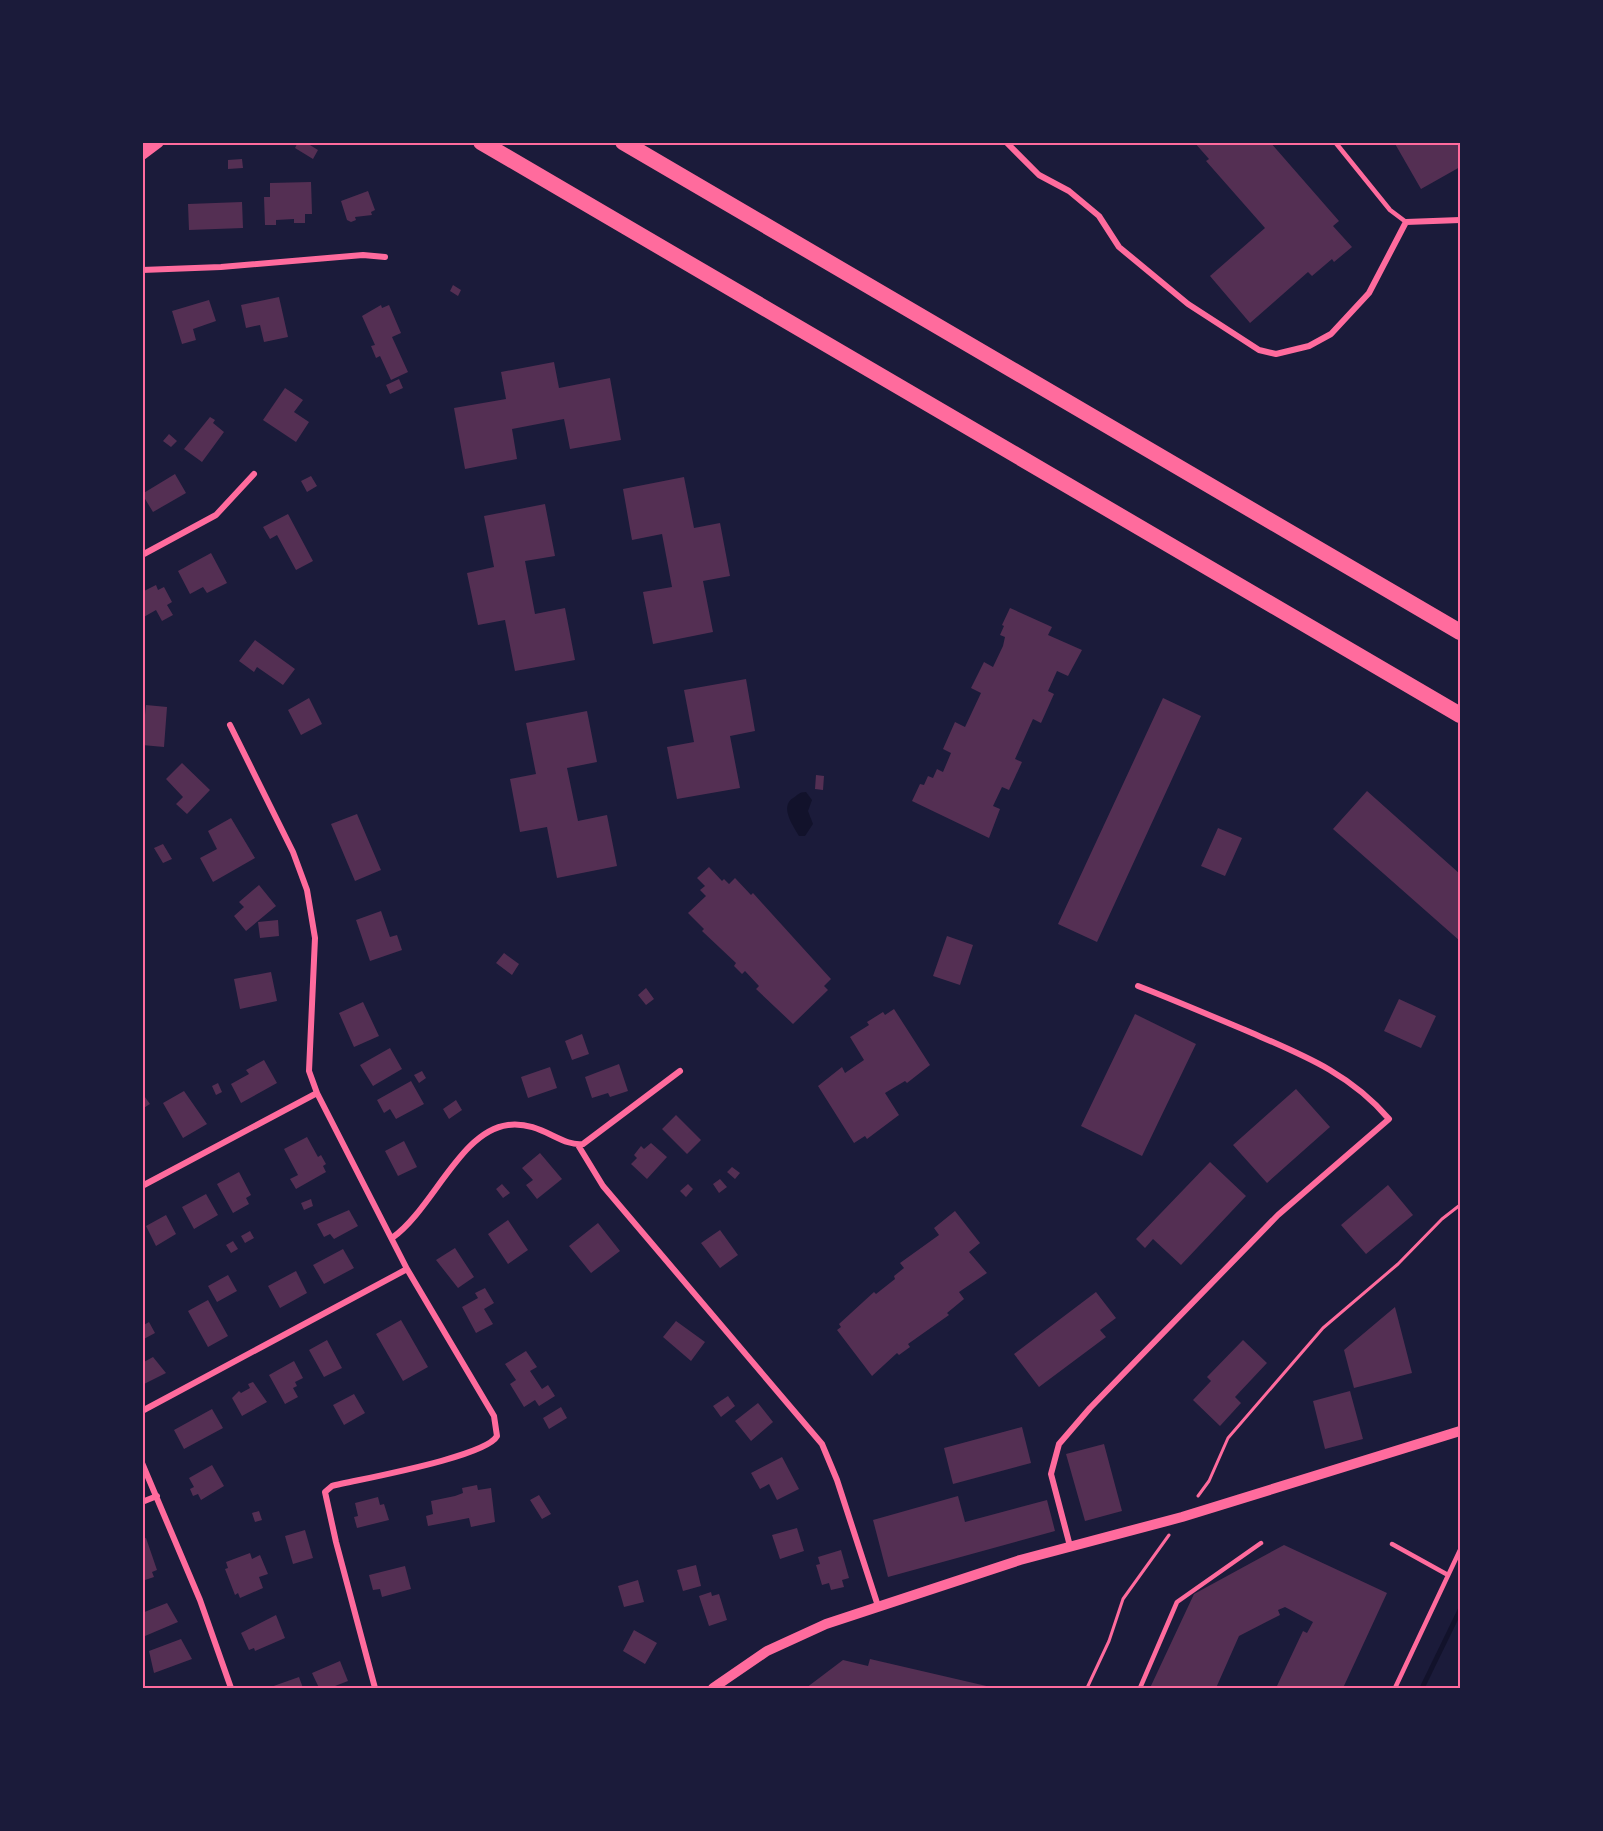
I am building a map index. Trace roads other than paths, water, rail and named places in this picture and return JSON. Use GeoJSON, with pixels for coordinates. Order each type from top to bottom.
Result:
{"type":"FeatureCollection","features":[{"type":"Feature","properties":{"kind":"highway"},"geometry":{"type":"LineString","coordinates":[[481,142],[1461,715]]}},
{"type":"Feature","properties":{"kind":"highway"},"geometry":{"type":"LineString","coordinates":[[623,142],[1461,632]]}},
{"type":"Feature","properties":{"kind":"main road"},"geometry":{"type":"LineString","coordinates":[[142,154],[158,142]]}},
{"type":"Feature","properties":{"kind":"street"},"geometry":{"type":"LineString","coordinates":[[1006,142],[1039,174],[1069,191],[1099,216],[1119,247],[1188,304],[1259,350],[1276,354],[1309,346],[1331,334],[1369,293],[1406,222],[1461,220]]}},
{"type":"Feature","properties":{"kind":"street"},"geometry":{"type":"LineString","coordinates":[[142,270],[363,255],[385,257]]}},
{"type":"Feature","properties":{"kind":"street"},"geometry":{"type":"LineString","coordinates":[[142,555],[216,515],[254,474]]}},
{"type":"Feature","properties":{"kind":"street"},"geometry":{"type":"LineString","coordinates":[[230,725],[293,852],[307,890],[315,938],[309,1071],[317,1093],[407,1269],[494,1416],[497,1436],[490,1445],[466,1454],[327,1489],[325,1496],[336,1542],[375,1689]]}},
{"type":"Feature","properties":{"kind":"street"},"geometry":{"type":"LineString","coordinates":[[1070,1546],[1051,1474],[1059,1444],[1090,1408],[1278,1215],[1389,1119],[1372,1101],[1338,1073],[1307,1057],[1138,986]]}},
{"type":"Feature","properties":{"kind":"street"},"geometry":{"type":"LineString","coordinates":[[578,1145],[588,1142],[680,1071]]}},
{"type":"Feature","properties":{"kind":"street"},"geometry":{"type":"LineString","coordinates":[[142,1186],[317,1093]]}},
{"type":"Feature","properties":{"kind":"street"},"geometry":{"type":"LineString","coordinates":[[392,1238],[412,1222],[472,1143],[488,1131],[507,1125],[526,1125],[542,1129],[578,1145],[603,1186],[822,1444],[837,1480],[878,1606]]}},
{"type":"Feature","properties":{"kind":"street"},"geometry":{"type":"LineString","coordinates":[[142,1411],[407,1269]]}},
{"type":"Feature","properties":{"kind":"street"},"geometry":{"type":"LineString","coordinates":[[713,1689],[743,1666],[785,1642],[878,1606],[1070,1546],[1182,1517],[1461,1431]]}},
{"type":"Feature","properties":{"kind":"street"},"geometry":{"type":"LineString","coordinates":[[142,1463],[200,1600],[231,1689]]}},
{"type":"Feature","properties":{"kind":"street"},"geometry":{"type":"LineString","coordinates":[[142,1502],[157,1496]]}},
{"type":"Feature","properties":{"kind":"lane"},"geometry":{"type":"LineString","coordinates":[[1335,142],[1390,210],[1406,222]]}},
{"type":"Feature","properties":{"kind":"lane"},"geometry":{"type":"LineString","coordinates":[[1140,1689],[1177,1602],[1261,1543]]}},
{"type":"Feature","properties":{"kind":"lane"},"geometry":{"type":"LineString","coordinates":[[1392,1544],[1448,1575]]}},
{"type":"Feature","properties":{"kind":"lane"},"geometry":{"type":"LineString","coordinates":[[1395,1689],[1461,1550]]}},
{"type":"Feature","properties":{"kind":"waterway"},"geometry":{"type":"LineString","coordinates":[[1422,1688],[1460,1610]]}}]}
